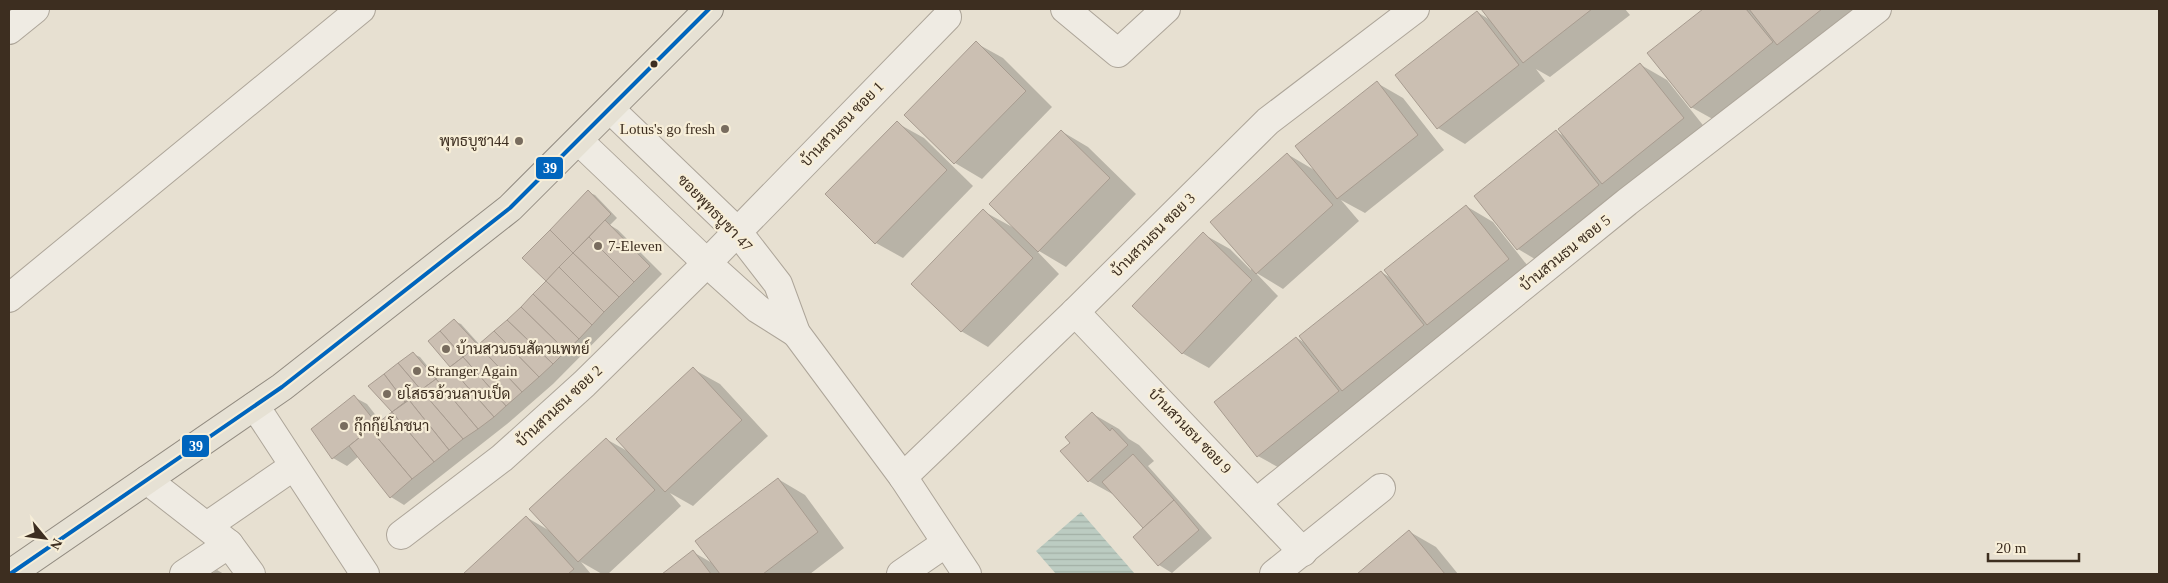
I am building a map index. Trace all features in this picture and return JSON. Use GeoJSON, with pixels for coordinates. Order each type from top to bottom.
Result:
{"type":"FeatureCollection","features":[{"type":"Feature","properties":{"kind":"main road"},"geometry":{"type":"LineString","coordinates":[[13,572],[255,406],[415,284],[510,208],[709,9]]}},
{"type":"Feature","properties":{"kind":"street"},"geometry":{"type":"LineString","coordinates":[[9,30],[35,9]]}},
{"type":"Feature","properties":{"kind":"street"},"geometry":{"type":"LineString","coordinates":[[9,298],[361,9]]}},
{"type":"Feature","properties":{"kind":"street"},"geometry":{"type":"LineString","coordinates":[[1065,9],[1118,53],[1166,9]]}},
{"type":"Feature","properties":{"kind":"street","name":"บ้านสวนธน ซอย 3"},"geometry":{"type":"LineString","coordinates":[[903,477],[1075,312],[1268,121],[1415,9]]}},
{"type":"Feature","properties":{"kind":"street","name":"บ้านสวนธน ซอย 5"},"geometry":{"type":"LineString","coordinates":[[1257,502],[1627,202],[1877,9]]}},
{"type":"Feature","properties":{"kind":"street","name":"บ้านสวนธน ซอย 1"},"geometry":{"type":"LineString","coordinates":[[707,263],[947,17]]}},
{"type":"Feature","properties":{"kind":"street","name":"ซอยพุทธบูชา 47"},"geometry":{"type":"LineString","coordinates":[[610,109],[737,231],[778,284],[796,334],[903,477],[967,574]]}},
{"type":"Feature","properties":{"kind":"street","name":"ซอยพุทธบูชา 47"},"geometry":{"type":"LineString","coordinates":[[579,141],[758,309],[796,334]]}},
{"type":"Feature","properties":{"kind":"street","name":"บ้านสวนธน ซอย 2"},"geometry":{"type":"LineString","coordinates":[[401,535],[502,458],[584,384],[707,263]]}},
{"type":"Feature","properties":{"kind":"street","name":"บ้านสวนธน ซอย 9"},"geometry":{"type":"LineString","coordinates":[[1075,312],[1303,552]]}},
{"type":"Feature","properties":{"kind":"street"},"geometry":{"type":"LineString","coordinates":[[255,406],[365,574]]}},
{"type":"Feature","properties":{"kind":"street"},"geometry":{"type":"LineString","coordinates":[[207,526],[294,466]]}},
{"type":"Feature","properties":{"kind":"street"},"geometry":{"type":"LineString","coordinates":[[147,480],[229,544],[251,574]]}},
{"type":"Feature","properties":{"kind":"street"},"geometry":{"type":"LineString","coordinates":[[1274,574],[1381,488]]}},
{"type":"Feature","properties":{"kind":"street"},"geometry":{"type":"LineString","coordinates":[[901,574],[946,543]]}},
{"type":"Feature","properties":{"kind":"street"},"geometry":{"type":"LineString","coordinates":[[184,574],[229,544]]}},
{"type":"Feature","properties":{"kind":"shaded area"},"geometry":{"type":"Polygon","coordinates":[[[1081,512],[1135,574],[1056,574],[1036,551],[1081,512]]]}},
{"type":"Feature","properties":{"kind":"building"},"geometry":{"type":"Polygon","coordinates":[[[1481,9],[1592,9],[1523,63],[1481,9]]]}},
{"type":"Feature","properties":{"kind":"building"},"geometry":{"type":"Polygon","coordinates":[[[1703,9],[1746,9],[1773,42],[1691,108],[1647,53],[1703,9]]]}},
{"type":"Feature","properties":{"kind":"building"},"geometry":{"type":"Polygon","coordinates":[[[1749,9],[1822,9],[1777,45],[1749,9]]]}},
{"type":"Feature","properties":{"kind":"building"},"geometry":{"type":"Polygon","coordinates":[[[1477,11],[1519,65],[1437,129],[1395,75],[1477,11]]]}},
{"type":"Feature","properties":{"kind":"building"},"geometry":{"type":"Polygon","coordinates":[[[976,41],[1026,91],[954,164],[904,115],[976,41]]]}},
{"type":"Feature","properties":{"kind":"building"},"geometry":{"type":"Polygon","coordinates":[[[1640,63],[1684,118],[1602,184],[1558,129],[1640,63]]]}},
{"type":"Feature","properties":{"kind":"building"},"geometry":{"type":"Polygon","coordinates":[[[1377,81],[1418,135],[1337,199],[1295,146],[1377,81]]]}},
{"type":"Feature","properties":{"kind":"building"},"geometry":{"type":"Polygon","coordinates":[[[897,121],[947,170],[875,244],[825,194],[897,121]]]}},
{"type":"Feature","properties":{"kind":"building"},"geometry":{"type":"Polygon","coordinates":[[[1061,130],[1110,178],[1038,252],[989,204],[1061,130]]]}},
{"type":"Feature","properties":{"kind":"building"},"geometry":{"type":"Polygon","coordinates":[[[1556,130],[1599,185],[1517,250],[1474,196],[1556,130]]]}},
{"type":"Feature","properties":{"kind":"building"},"geometry":{"type":"Polygon","coordinates":[[[1287,153],[1333,205],[1256,274],[1210,222],[1287,153]]]}},
{"type":"Feature","properties":{"kind":"building"},"geometry":{"type":"Polygon","coordinates":[[[588,190],[611,214],[573,253],[550,230],[588,190]]]}},
{"type":"Feature","properties":{"kind":"building"},"geometry":{"type":"Polygon","coordinates":[[[1466,205],[1509,259],[1427,325],[1384,270],[1466,205]]]}},
{"type":"Feature","properties":{"kind":"building"},"geometry":{"type":"Polygon","coordinates":[[[983,209],[1033,258],[961,332],[911,284],[983,209]]]}},
{"type":"Feature","properties":{"kind":"building"},"geometry":{"type":"Polygon","coordinates":[[[605,220],[650,266],[634,282],[589,237],[605,220]]]}},
{"type":"Feature","properties":{"kind":"building"},"geometry":{"type":"Polygon","coordinates":[[[550,230],[573,253],[546,281],[522,258],[550,230]]]}},
{"type":"Feature","properties":{"kind":"building"},"geometry":{"type":"Polygon","coordinates":[[[1203,232],[1252,280],[1182,354],[1132,306],[1203,232]]]}},
{"type":"Feature","properties":{"kind":"building"},"geometry":{"type":"Polygon","coordinates":[[[589,237],[634,282],[619,297],[573,253],[589,237]]]}},
{"type":"Feature","properties":{"kind":"building"},"geometry":{"type":"Polygon","coordinates":[[[573,253],[619,297],[604,312],[559,267],[573,253]]]}},
{"type":"Feature","properties":{"kind":"building"},"geometry":{"type":"Polygon","coordinates":[[[559,267],[604,312],[592,325],[546,281],[559,267]]]}},
{"type":"Feature","properties":{"kind":"building"},"geometry":{"type":"Polygon","coordinates":[[[1381,271],[1424,325],[1342,391],[1299,336],[1381,271]]]}},
{"type":"Feature","properties":{"kind":"building"},"geometry":{"type":"Polygon","coordinates":[[[546,281],[592,325],[579,339],[533,294],[546,281]]]}},
{"type":"Feature","properties":{"kind":"building"},"geometry":{"type":"Polygon","coordinates":[[[533,294],[579,339],[566,351],[521,307],[533,294]]]}},
{"type":"Feature","properties":{"kind":"building"},"geometry":{"type":"Polygon","coordinates":[[[521,307],[566,351],[553,364],[507,320],[521,307]]]}},
{"type":"Feature","properties":{"kind":"building"},"geometry":{"type":"Polygon","coordinates":[[[454,319],[478,345],[463,357],[440,331],[454,319]]]}},
{"type":"Feature","properties":{"kind":"building"},"geometry":{"type":"Polygon","coordinates":[[[507,320],[553,364],[539,377],[494,331],[507,320]]]}},
{"type":"Feature","properties":{"kind":"building","name":"บ้านสวนธนสัตวแพทย์"},"geometry":{"type":"Polygon","coordinates":[[[440,331],[463,357],[450,367],[428,341],[440,331]]]}},
{"type":"Feature","properties":{"kind":"building"},"geometry":{"type":"Polygon","coordinates":[[[494,331],[539,377],[522,392],[478,345],[494,331]]]}},
{"type":"Feature","properties":{"kind":"building"},"geometry":{"type":"Polygon","coordinates":[[[1296,337],[1339,391],[1257,457],[1214,402],[1296,337]]]}},
{"type":"Feature","properties":{"kind":"building"},"geometry":{"type":"Polygon","coordinates":[[[478,345],[522,392],[506,406],[463,357],[478,345]]]}},
{"type":"Feature","properties":{"kind":"building","name":"Stranger Again"},"geometry":{"type":"Polygon","coordinates":[[[413,352],[436,379],[421,390],[398,363],[413,352]]]}},
{"type":"Feature","properties":{"kind":"building"},"geometry":{"type":"Polygon","coordinates":[[[463,357],[506,406],[494,417],[450,367],[463,357]]]}},
{"type":"Feature","properties":{"kind":"building"},"geometry":{"type":"Polygon","coordinates":[[[398,363],[421,390],[405,402],[384,374],[398,363]]]}},
{"type":"Feature","properties":{"kind":"building"},"geometry":{"type":"Polygon","coordinates":[[[450,367],[494,417],[478,429],[436,379],[450,367]]]}},
{"type":"Feature","properties":{"kind":"building"},"geometry":{"type":"Polygon","coordinates":[[[693,367],[742,420],[665,492],[616,439],[693,367]]]}},
{"type":"Feature","properties":{"kind":"building","name":"ยโสธรอ้วนลาบเป็ด"},"geometry":{"type":"Polygon","coordinates":[[[384,374],[405,402],[392,412],[368,386],[384,374]]]}},
{"type":"Feature","properties":{"kind":"building"},"geometry":{"type":"Polygon","coordinates":[[[436,379],[478,429],[463,439],[421,390],[436,379]]]}},
{"type":"Feature","properties":{"kind":"building"},"geometry":{"type":"Polygon","coordinates":[[[421,390],[463,439],[449,450],[409,400],[421,390]]]}},
{"type":"Feature","properties":{"kind":"building","name":"กุ๊กกุ๊ยโภชนา"},"geometry":{"type":"Polygon","coordinates":[[[354,395],[377,424],[332,459],[311,429],[354,395]]]}},
{"type":"Feature","properties":{"kind":"building"},"geometry":{"type":"Polygon","coordinates":[[[409,400],[449,450],[434,462],[392,412],[409,400]]]}},
{"type":"Feature","properties":{"kind":"building"},"geometry":{"type":"Polygon","coordinates":[[[392,412],[434,462],[412,479],[370,429],[392,412]]]}},
{"type":"Feature","properties":{"kind":"building"},"geometry":{"type":"Polygon","coordinates":[[[1092,412],[1110,431],[1112,428],[1128,445],[1088,482],[1060,451],[1070,443],[1065,437],[1092,412]]]}},
{"type":"Feature","properties":{"kind":"building"},"geometry":{"type":"Polygon","coordinates":[[[370,429],[412,479],[390,498],[349,446],[370,429]]]}},
{"type":"Feature","properties":{"kind":"building"},"geometry":{"type":"Polygon","coordinates":[[[606,438],[655,490],[578,562],[529,509],[606,438]]]}},
{"type":"Feature","properties":{"kind":"building"},"geometry":{"type":"Polygon","coordinates":[[[1133,454],[1174,500],[1143,528],[1102,482],[1133,454]]]}},
{"type":"Feature","properties":{"kind":"building"},"geometry":{"type":"Polygon","coordinates":[[[778,478],[818,532],[763,574],[720,574],[695,541],[778,478]]]}},
{"type":"Feature","properties":{"kind":"building"},"geometry":{"type":"Polygon","coordinates":[[[1174,500],[1199,530],[1158,566],[1133,537],[1174,500]]]}},
{"type":"Feature","properties":{"kind":"building"},"geometry":{"type":"Polygon","coordinates":[[[526,516],[574,569],[568,574],[463,574],[526,516]]]}},
{"type":"Feature","properties":{"kind":"building"},"geometry":{"type":"Polygon","coordinates":[[[1409,530],[1445,574],[1357,574],[1409,530]]]}},
{"type":"Feature","properties":{"kind":"building"},"geometry":{"type":"Polygon","coordinates":[[[693,550],[711,574],[662,574],[693,550]]]}},
{"type":"Feature","properties":{"kind":"transit line","name":"39"},"geometry":{"type":"LineString","coordinates":[[10,574],[282,387],[510,208],[709,9]]}},
{"type":"Feature","properties":{"kind":"place","name":"Lotus's go fresh"},"geometry":{"type":"Point","coordinates":[725,129]}},
{"type":"Feature","properties":{"kind":"place","name":"พุทธบูชา44"},"geometry":{"type":"Point","coordinates":[519,141]}},
{"type":"Feature","properties":{"kind":"place","name":"7-Eleven"},"geometry":{"type":"Point","coordinates":[598,246]}},
{"type":"Feature","properties":{"kind":"place","name":"บ้านสวนธนสัตวแพทย์"},"geometry":{"type":"Point","coordinates":[446,349]}},
{"type":"Feature","properties":{"kind":"place","name":"Stranger Again"},"geometry":{"type":"Point","coordinates":[417,371]}},
{"type":"Feature","properties":{"kind":"place","name":"ยโสธรอ้วนลาบเป็ด"},"geometry":{"type":"Point","coordinates":[387,394]}},
{"type":"Feature","properties":{"kind":"place","name":"กุ๊กกุ๊ยโภชนา"},"geometry":{"type":"Point","coordinates":[344,426]}}]}
